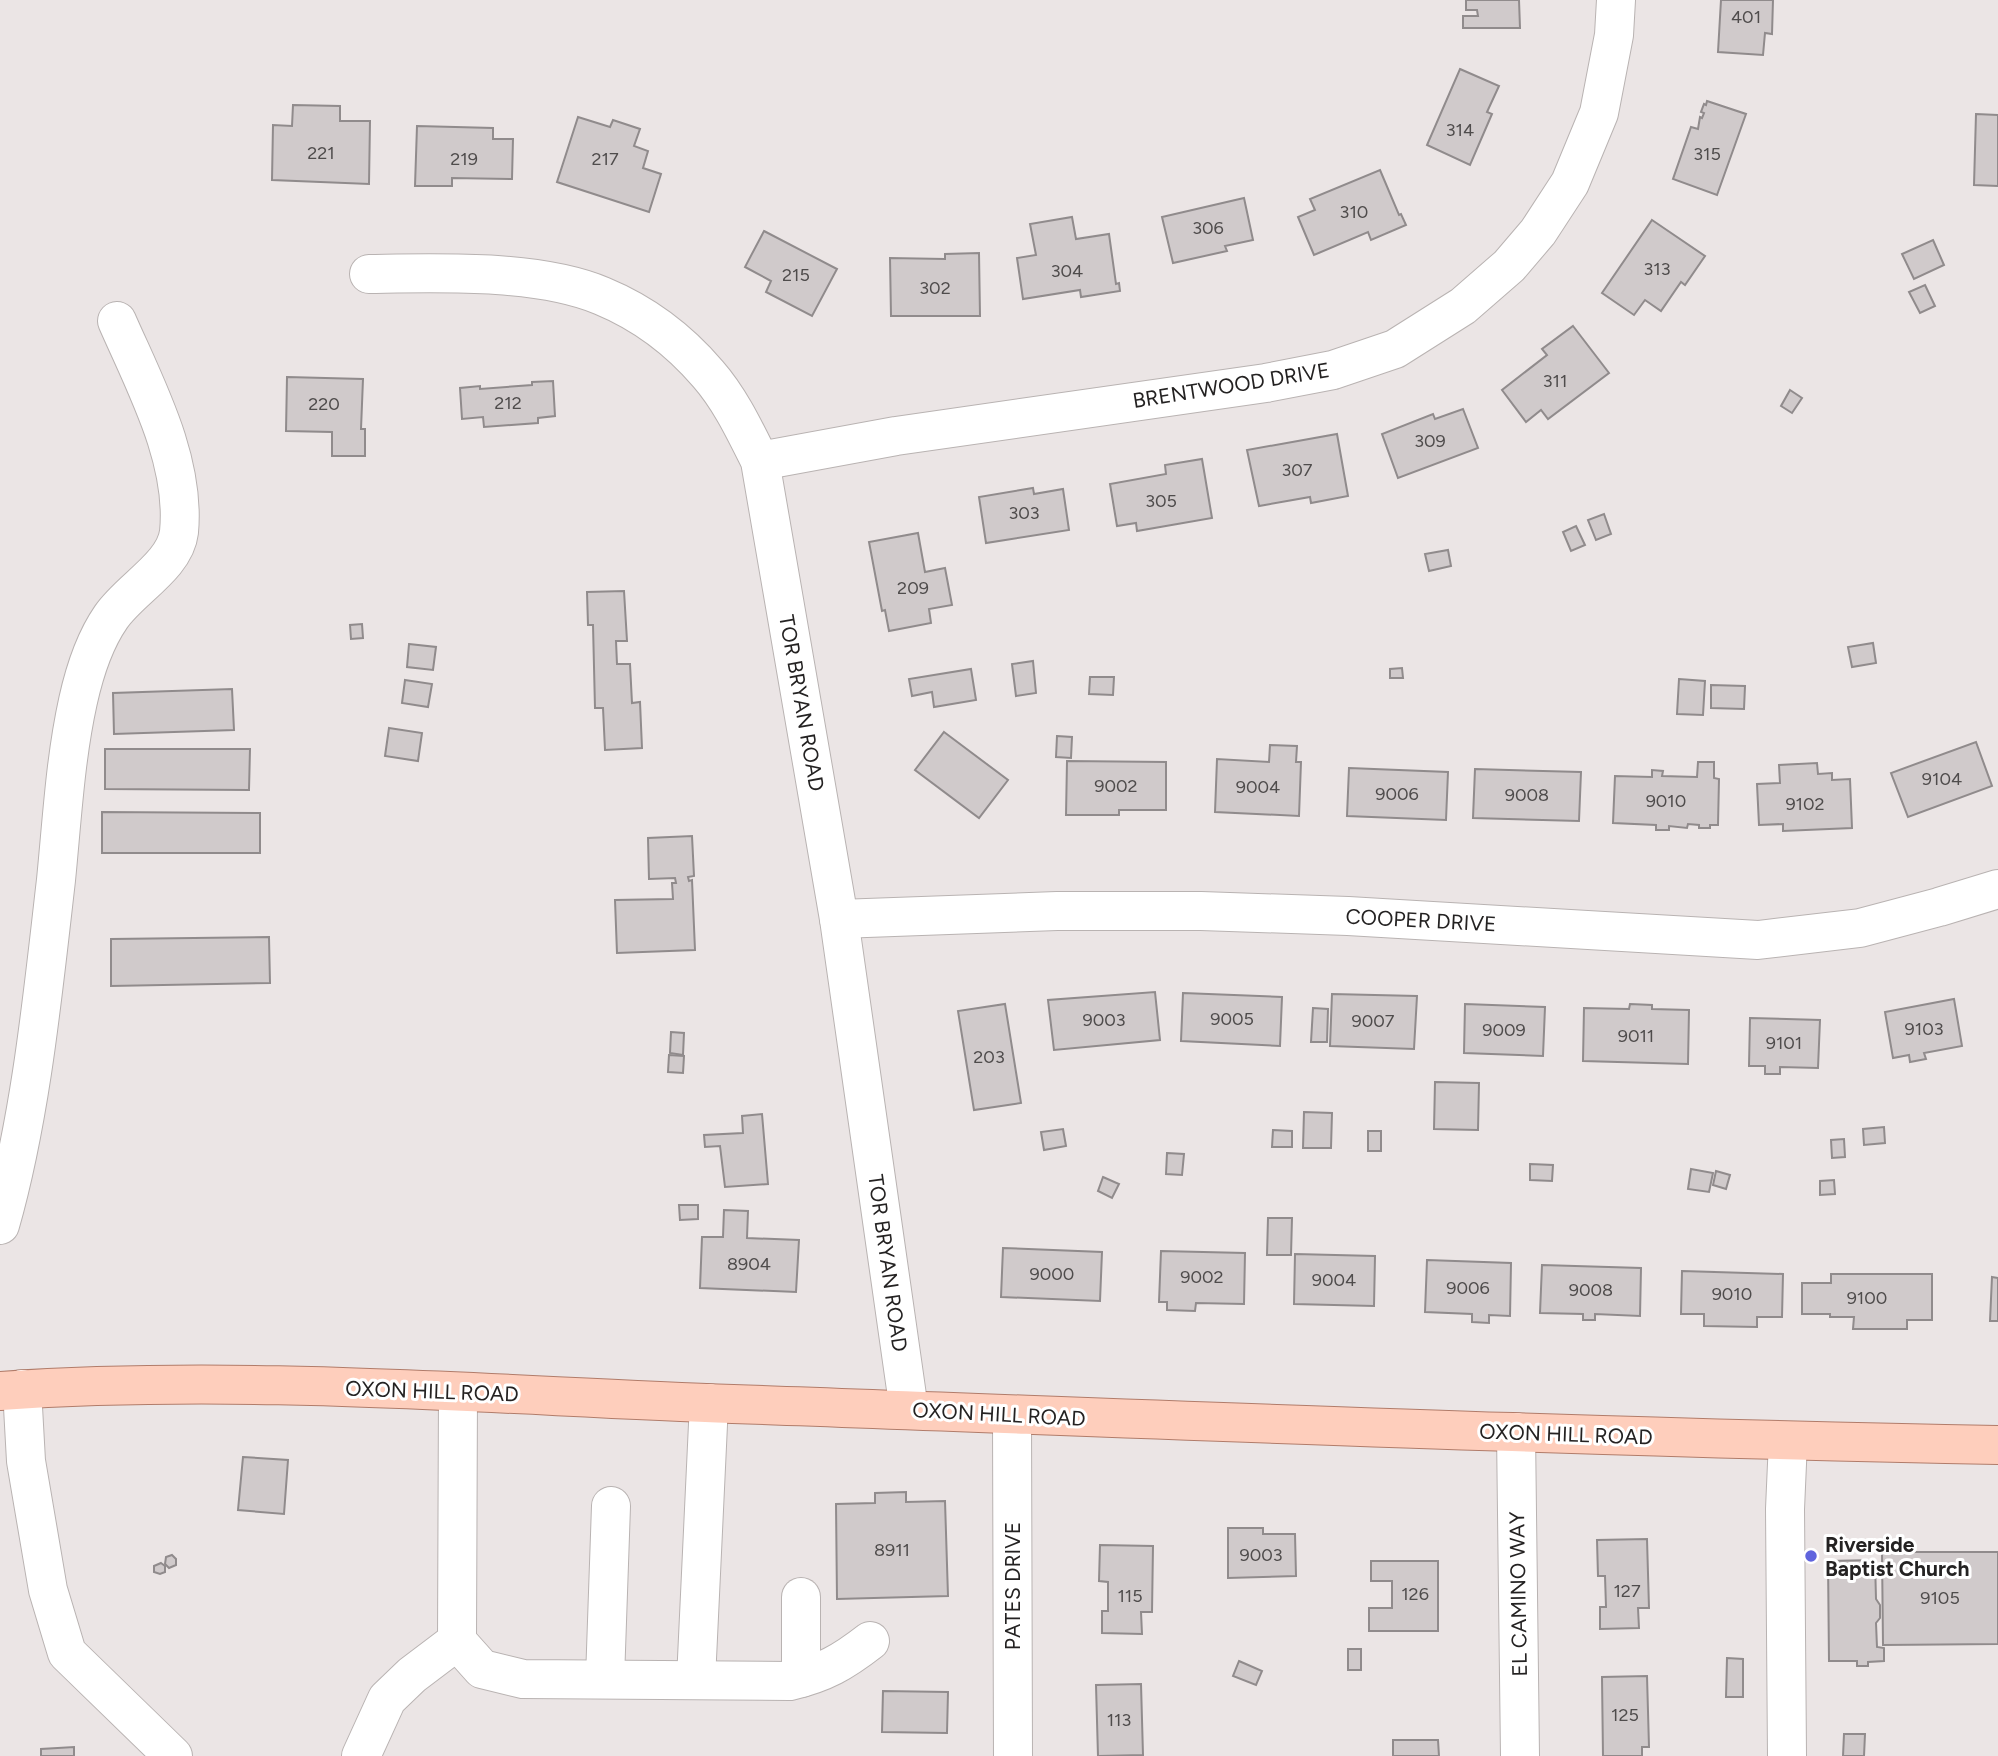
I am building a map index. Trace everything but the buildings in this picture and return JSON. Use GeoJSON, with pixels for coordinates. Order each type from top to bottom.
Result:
{"type":"FeatureCollection","features":[{"type":"Feature","properties":{"kind":"main road","name":"OXON HILL ROAD"},"geometry":{"type":"LineString","coordinates":[[11,1390],[105,1385],[213,1384],[1012,1416],[1788,1441],[1998,1445]]}},
{"type":"Feature","properties":{"kind":"street","name":"BRENTWOOD DRIVE"},"geometry":{"type":"LineString","coordinates":[[760,461],[896,436],[1266,383],[1333,370],[1395,349],[1464,306],[1509,266],[1538,232],[1570,183],[1599,113],[1614,35],[1616,0]]}},
{"type":"Feature","properties":{"kind":"street","name":"TOR BRYAN ROAD"},"geometry":{"type":"LineString","coordinates":[[369,274],[458,273],[545,281],[600,295],[639,314],[670,336],[709,375],[737,416],[760,461],[839,919],[909,1410]]}},
{"type":"Feature","properties":{"kind":"street"},"geometry":{"type":"LineString","coordinates":[[0,1225],[15,1172],[32,1065],[78,699],[92,655],[110,618],[175,549],[179,531],[179,498],[165,434],[117,321]]}},
{"type":"Feature","properties":{"kind":"street","name":"COOPER DRIVE"},"geometry":{"type":"LineString","coordinates":[[839,919],[1057,911],[1201,911],[1348,916],[1758,940],[1860,928],[1998,889]]}},
{"type":"Feature","properties":{"kind":"street"},"geometry":{"type":"LineString","coordinates":[[11,1390],[48,1590],[67,1653],[173,1756]]}},
{"type":"Feature","properties":{"kind":"street"},"geometry":{"type":"LineString","coordinates":[[458,1392],[457,1641],[482,1669],[523,1679],[790,1681],[816,1675],[841,1663],[870,1641]]}},
{"type":"Feature","properties":{"kind":"street"},"geometry":{"type":"LineString","coordinates":[[696,1680],[709,1403]]}},
{"type":"Feature","properties":{"kind":"street","name":"PATES DRIVE"},"geometry":{"type":"LineString","coordinates":[[1012,1416],[1013,1756]]}},
{"type":"Feature","properties":{"kind":"street","name":"EL CAMINO WAY"},"geometry":{"type":"LineString","coordinates":[[1516,1432],[1520,1756]]}},
{"type":"Feature","properties":{"kind":"street"},"geometry":{"type":"LineString","coordinates":[[1787,1756],[1785,1508],[1788,1441]]}},
{"type":"Feature","properties":{"kind":"street"},"geometry":{"type":"LineString","coordinates":[[606,1679],[611,1506]]}},
{"type":"Feature","properties":{"kind":"street"},"geometry":{"type":"LineString","coordinates":[[801,1597],[801,1678]]}},
{"type":"Feature","properties":{"kind":"street"},"geometry":{"type":"LineString","coordinates":[[360,1756],[387,1699],[412,1675],[457,1641]]}},
{"type":"Feature","properties":{"kind":"place","name":"Riverside Baptist Church"},"geometry":{"type":"Point","coordinates":[1811,1556]}}]}
